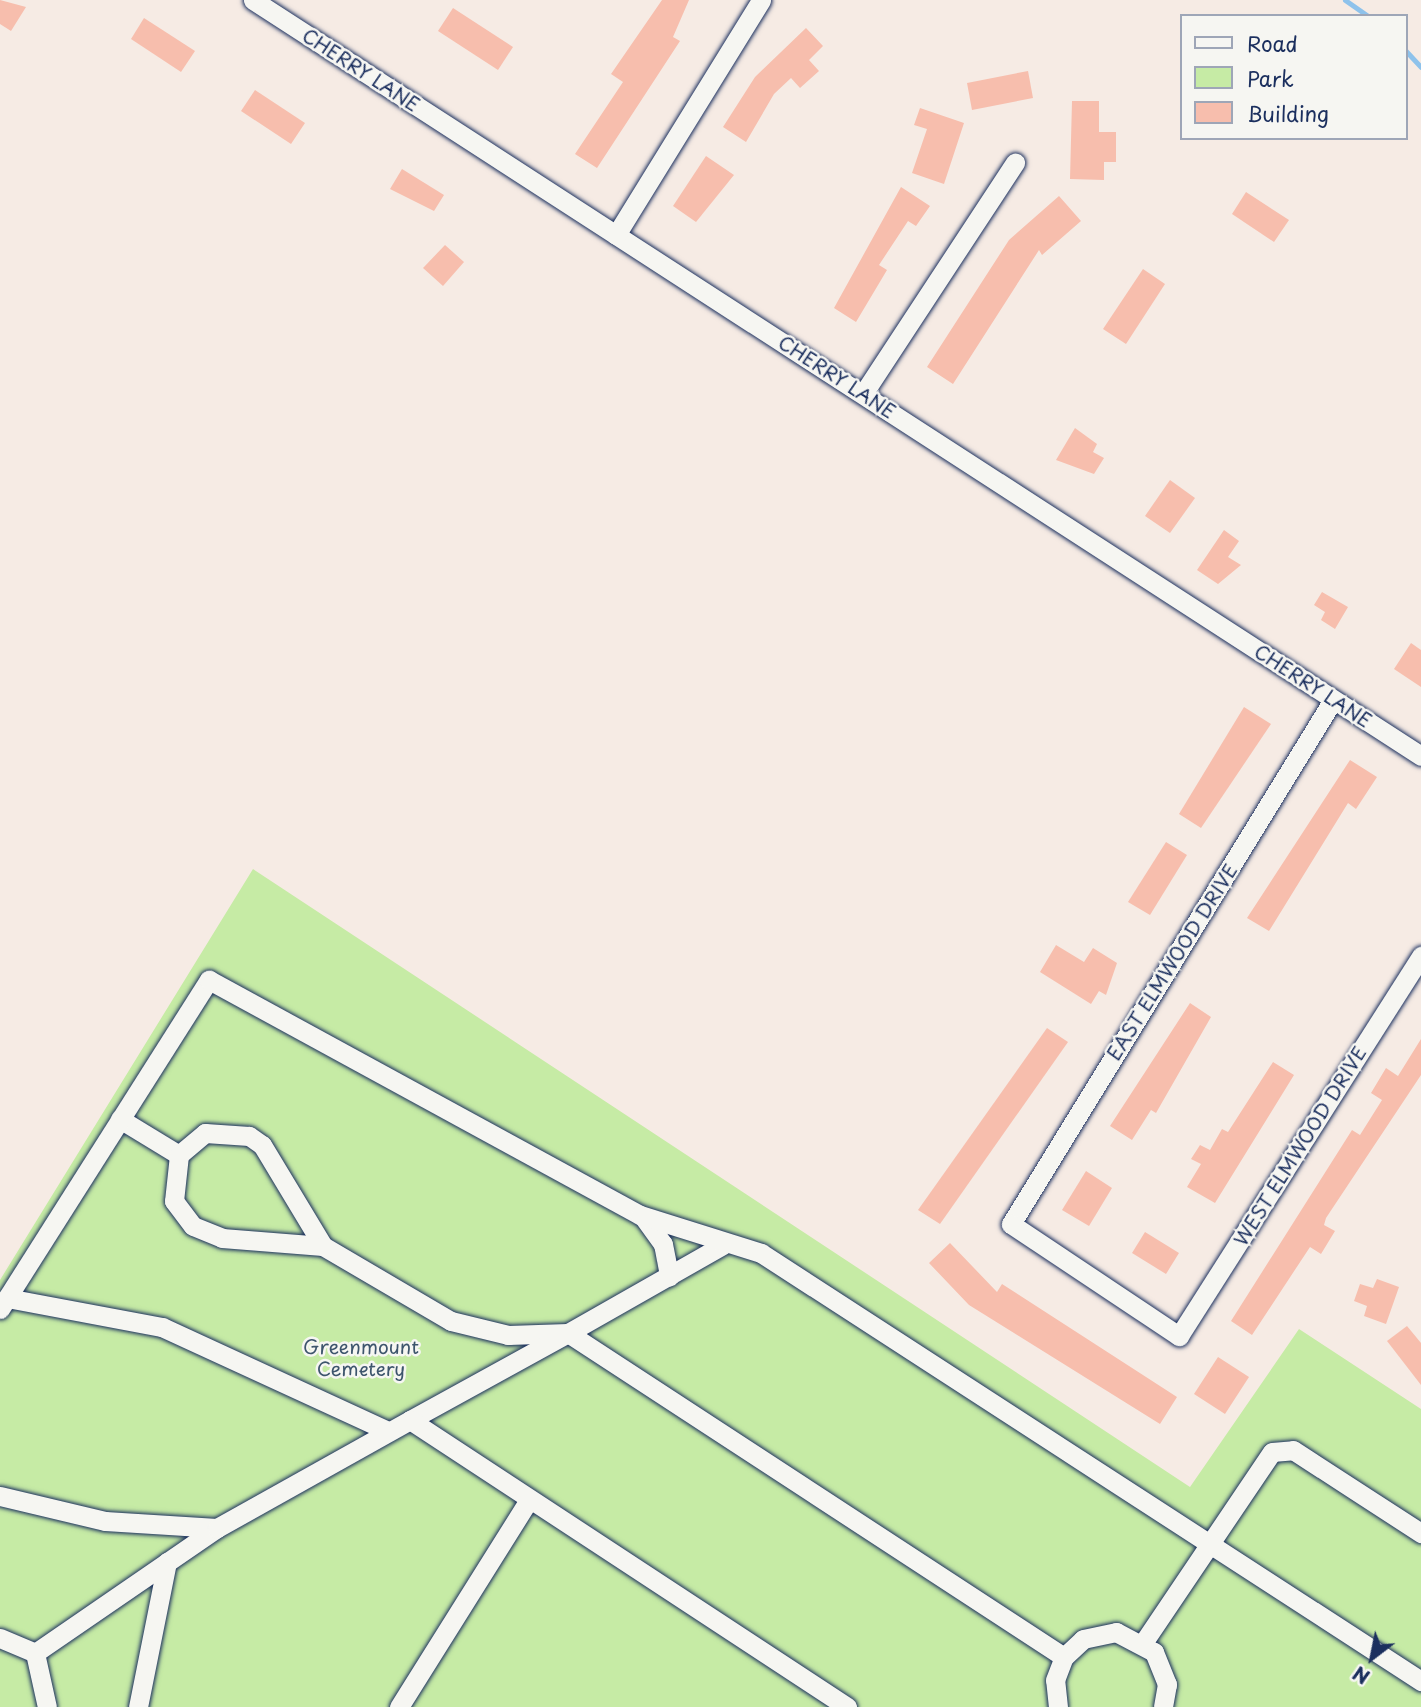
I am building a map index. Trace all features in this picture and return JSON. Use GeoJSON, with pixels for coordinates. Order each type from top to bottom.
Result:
{"type":"FeatureCollection","features":[{"type":"Feature","properties":{"kind":"street","name":"CHERRY LANE"},"geometry":{"type":"LineString","coordinates":[[253,0],[1421,755]]}},
{"type":"Feature","properties":{"kind":"street"},"geometry":{"type":"LineString","coordinates":[[616,235],[761,0]]}},
{"type":"Feature","properties":{"kind":"street"},"geometry":{"type":"LineString","coordinates":[[863,394],[1015,163]]}},
{"type":"Feature","properties":{"kind":"street","name":"EAST ELMWOOD DRIVE"},"geometry":{"type":"LineString","coordinates":[[1179,1336],[1011,1224],[1333,700]]}},
{"type":"Feature","properties":{"kind":"street","name":"WEST ELMWOOD DRIVE"},"geometry":{"type":"LineString","coordinates":[[1179,1336],[1421,956]]}},
{"type":"Feature","properties":{"kind":"street"},"geometry":{"type":"LineString","coordinates":[[388,1431],[162,1327],[4,1303],[209,980],[640,1215],[723,1245],[761,1253],[1205,1544],[1421,1681]]}},
{"type":"Feature","properties":{"kind":"street"},"geometry":{"type":"LineString","coordinates":[[120,1119],[180,1155]]}},
{"type":"Feature","properties":{"kind":"street"},"geometry":{"type":"LineString","coordinates":[[323,1246],[262,1145],[249,1136],[205,1133],[180,1155],[173,1193],[193,1226],[222,1237],[323,1246],[450,1321],[508,1335],[568,1334],[1064,1657]]}},
{"type":"Feature","properties":{"kind":"street"},"geometry":{"type":"LineString","coordinates":[[640,1215],[663,1244],[668,1276]]}},
{"type":"Feature","properties":{"kind":"street"},"geometry":{"type":"LineString","coordinates":[[35,1653],[217,1528],[723,1245]]}},
{"type":"Feature","properties":{"kind":"street"},"geometry":{"type":"LineString","coordinates":[[410,1420],[847,1707]]}},
{"type":"Feature","properties":{"kind":"street"},"geometry":{"type":"LineString","coordinates":[[1143,1643],[1205,1544],[1265,1459],[1282,1448],[1421,1533]]}},
{"type":"Feature","properties":{"kind":"street"},"geometry":{"type":"LineString","coordinates":[[0,1496],[105,1521],[217,1528]]}},
{"type":"Feature","properties":{"kind":"street"},"geometry":{"type":"LineString","coordinates":[[399,1707],[529,1500]]}},
{"type":"Feature","properties":{"kind":"street"},"geometry":{"type":"LineString","coordinates":[[139,1707],[167,1562]]}},
{"type":"Feature","properties":{"kind":"street"},"geometry":{"type":"LineString","coordinates":[[1058,1707],[1055,1680],[1064,1657],[1099,1633],[1143,1643],[1162,1667],[1163,1707]]}},
{"type":"Feature","properties":{"kind":"street"},"geometry":{"type":"LineString","coordinates":[[0,1638],[35,1653]]}},
{"type":"Feature","properties":{"kind":"street"},"geometry":{"type":"LineString","coordinates":[[35,1653],[47,1707]]}},
{"type":"Feature","properties":{"kind":"green space","name":"Greenmount Cemetery"},"geometry":{"type":"Polygon","coordinates":[[[253,869],[1190,1487],[1299,1329],[1421,1409],[1421,1707],[0,1707],[0,1280],[253,869]]]}},
{"type":"Feature","properties":{"kind":"building"},"geometry":{"type":"Polygon","coordinates":[[[0,0],[26,7],[11,31],[0,24],[0,0]]]}},
{"type":"Feature","properties":{"kind":"building"},"geometry":{"type":"Polygon","coordinates":[[[662,0],[689,0],[673,37],[680,41],[597,168],[575,154],[623,82],[611,74],[662,0]]]}},
{"type":"Feature","properties":{"kind":"building"},"geometry":{"type":"Polygon","coordinates":[[[453,8],[513,47],[498,70],[438,31],[453,8]]]}},
{"type":"Feature","properties":{"kind":"building"},"geometry":{"type":"Polygon","coordinates":[[[144,18],[195,51],[181,72],[131,39],[144,18]]]}},
{"type":"Feature","properties":{"kind":"building"},"geometry":{"type":"Polygon","coordinates":[[[806,28],[823,46],[809,60],[819,71],[800,88],[791,78],[774,94],[746,142],[723,127],[755,77],[806,28]]]}},
{"type":"Feature","properties":{"kind":"building"},"geometry":{"type":"Polygon","coordinates":[[[1028,71],[1033,98],[972,110],[967,83],[1028,71]]]}},
{"type":"Feature","properties":{"kind":"building"},"geometry":{"type":"Polygon","coordinates":[[[255,90],[305,123],[291,144],[241,111],[255,90]]]}},
{"type":"Feature","properties":{"kind":"building"},"geometry":{"type":"Polygon","coordinates":[[[1072,101],[1099,101],[1099,132],[1116,132],[1116,162],[1104,162],[1104,180],[1070,179],[1072,101]]]}},
{"type":"Feature","properties":{"kind":"building"},"geometry":{"type":"Polygon","coordinates":[[[920,108],[964,123],[944,184],[912,173],[927,129],[914,125],[920,108]]]}},
{"type":"Feature","properties":{"kind":"building"},"geometry":{"type":"Polygon","coordinates":[[[706,156],[734,175],[696,222],[673,206],[706,156]]]}},
{"type":"Feature","properties":{"kind":"building"},"geometry":{"type":"Polygon","coordinates":[[[402,169],[444,195],[434,211],[390,189],[402,169]]]}},
{"type":"Feature","properties":{"kind":"building"},"geometry":{"type":"Polygon","coordinates":[[[901,187],[930,206],[916,226],[908,221],[879,265],[887,270],[856,322],[834,308],[901,187]]]}},
{"type":"Feature","properties":{"kind":"building"},"geometry":{"type":"Polygon","coordinates":[[[1246,192],[1289,220],[1274,242],[1232,214],[1246,192]]]}},
{"type":"Feature","properties":{"kind":"building"},"geometry":{"type":"Polygon","coordinates":[[[1059,196],[1081,221],[1042,255],[1039,250],[953,384],[927,367],[1009,240],[1059,196]]]}},
{"type":"Feature","properties":{"kind":"building"},"geometry":{"type":"Polygon","coordinates":[[[445,245],[464,262],[443,286],[423,268],[445,245]]]}},
{"type":"Feature","properties":{"kind":"building"},"geometry":{"type":"Polygon","coordinates":[[[1143,269],[1165,284],[1126,344],[1103,329],[1143,269]]]}},
{"type":"Feature","properties":{"kind":"building"},"geometry":{"type":"Polygon","coordinates":[[[1075,428],[1097,444],[1093,452],[1104,458],[1094,474],[1056,460],[1075,428]]]}},
{"type":"Feature","properties":{"kind":"building"},"geometry":{"type":"Polygon","coordinates":[[[1170,480],[1195,498],[1170,533],[1145,516],[1170,480]]]}},
{"type":"Feature","properties":{"kind":"building"},"geometry":{"type":"Polygon","coordinates":[[[1224,530],[1239,541],[1228,557],[1241,565],[1218,584],[1197,570],[1224,530]]]}},
{"type":"Feature","properties":{"kind":"building"},"geometry":{"type":"Polygon","coordinates":[[[1322,592],[1348,607],[1335,629],[1321,620],[1325,612],[1314,605],[1322,592]]]}},
{"type":"Feature","properties":{"kind":"building"},"geometry":{"type":"Polygon","coordinates":[[[1411,643],[1421,650],[1421,687],[1394,669],[1411,643]]]}},
{"type":"Feature","properties":{"kind":"building"},"geometry":{"type":"Polygon","coordinates":[[[1244,707],[1271,724],[1201,828],[1179,814],[1244,707]]]}},
{"type":"Feature","properties":{"kind":"building"},"geometry":{"type":"Polygon","coordinates":[[[1350,760],[1377,777],[1356,809],[1348,803],[1269,931],[1247,918],[1350,760]]]}},
{"type":"Feature","properties":{"kind":"building"},"geometry":{"type":"Polygon","coordinates":[[[1166,842],[1187,855],[1150,915],[1128,902],[1166,842]]]}},
{"type":"Feature","properties":{"kind":"building"},"geometry":{"type":"Polygon","coordinates":[[[1056,945],[1084,962],[1093,948],[1117,963],[1106,995],[1099,991],[1091,1004],[1040,972],[1056,945]]]}},
{"type":"Feature","properties":{"kind":"building"},"geometry":{"type":"Polygon","coordinates":[[[1190,1003],[1211,1017],[1156,1113],[1151,1110],[1132,1140],[1110,1126],[1190,1003]]]}},
{"type":"Feature","properties":{"kind":"building"},"geometry":{"type":"Polygon","coordinates":[[[1047,1028],[1068,1042],[940,1224],[918,1210],[1047,1028]]]}},
{"type":"Feature","properties":{"kind":"building"},"geometry":{"type":"Polygon","coordinates":[[[1421,1039],[1421,1075],[1326,1218],[1324,1225],[1335,1231],[1321,1254],[1310,1247],[1252,1335],[1231,1321],[1352,1130],[1360,1135],[1382,1100],[1371,1093],[1386,1068],[1398,1076],[1421,1039]]]}},
{"type":"Feature","properties":{"kind":"building"},"geometry":{"type":"Polygon","coordinates":[[[1273,1062],[1294,1075],[1215,1203],[1187,1187],[1201,1164],[1191,1159],[1200,1145],[1210,1150],[1222,1129],[1228,1132],[1273,1062]]]}},
{"type":"Feature","properties":{"kind":"building"},"geometry":{"type":"Polygon","coordinates":[[[1086,1171],[1112,1188],[1089,1226],[1062,1210],[1086,1171]]]}},
{"type":"Feature","properties":{"kind":"building"},"geometry":{"type":"Polygon","coordinates":[[[1145,1232],[1179,1253],[1166,1274],[1132,1253],[1145,1232]]]}},
{"type":"Feature","properties":{"kind":"building"},"geometry":{"type":"Polygon","coordinates":[[[950,1243],[997,1292],[1002,1284],[1177,1397],[1160,1424],[969,1305],[929,1263],[950,1243]]]}},
{"type":"Feature","properties":{"kind":"building"},"geometry":{"type":"Polygon","coordinates":[[[1377,1279],[1399,1287],[1386,1324],[1364,1316],[1367,1306],[1354,1301],[1360,1284],[1373,1288],[1377,1279]]]}},
{"type":"Feature","properties":{"kind":"building"},"geometry":{"type":"Polygon","coordinates":[[[1407,1326],[1421,1343],[1421,1385],[1387,1341],[1407,1326]]]}},
{"type":"Feature","properties":{"kind":"building"},"geometry":{"type":"Polygon","coordinates":[[[1218,1357],[1249,1377],[1225,1414],[1194,1394],[1218,1357]]]}},
{"type":"Feature","properties":{"kind":"waterway"},"geometry":{"type":"LineString","coordinates":[[1345,0],[1365,14]]}},
{"type":"Feature","properties":{"kind":"waterway"},"geometry":{"type":"LineString","coordinates":[[1407,52],[1421,67]]}}]}
